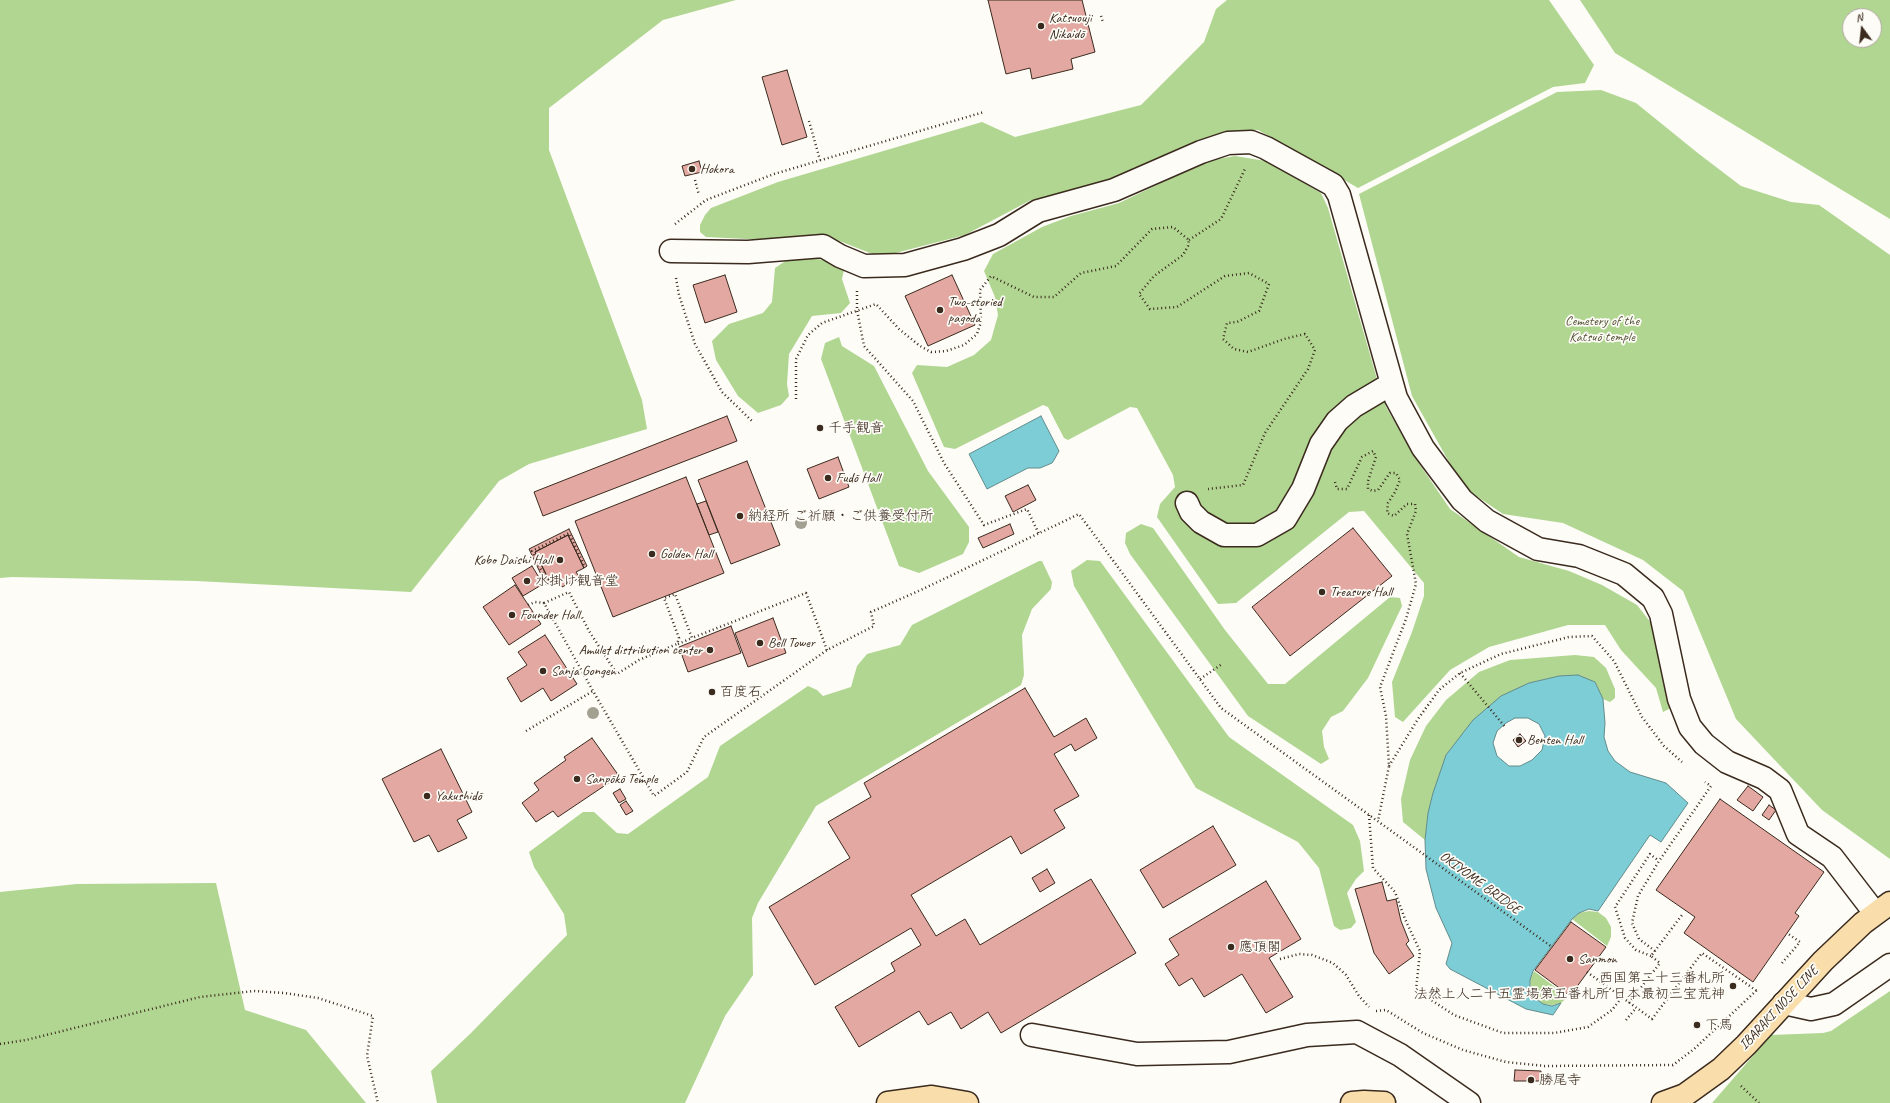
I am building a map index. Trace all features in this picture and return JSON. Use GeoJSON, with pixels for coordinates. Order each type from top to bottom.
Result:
{"type":"FeatureCollection","features":[{"type":"Feature","properties":{"kind":"main road","name":"IBARAKI NOSE LINE"},"geometry":{"type":"LineString","coordinates":[[1663,1103],[1684,1095],[1721,1069],[1823,961],[1883,908]]}},
{"type":"Feature","properties":{"kind":"main road"},"geometry":{"type":"LineString","coordinates":[[888,1103],[932,1097],[967,1103]]}},
{"type":"Feature","properties":{"kind":"main road"},"geometry":{"type":"LineString","coordinates":[[1352,1103],[1384,1103]]}},
{"type":"Feature","properties":{"kind":"lane"},"geometry":{"type":"LineString","coordinates":[[671,251],[748,252],[823,246],[840,256],[864,266],[905,266],[963,249],[999,234],[1038,212],[1114,190],[1200,152],[1228,144],[1251,142],[1266,148],[1333,185],[1339,195],[1396,398],[1423,448],[1462,500],[1488,521],[1538,549],[1579,556],[1624,574],[1653,598],[1661,614],[1679,699],[1690,726],[1704,744],[1728,762],[1764,778],[1780,790],[1798,834],[1832,857],[1883,908]]}},
{"type":"Feature","properties":{"kind":"lane"},"geometry":{"type":"LineString","coordinates":[[1187,503],[1191,512],[1201,522],[1224,535],[1257,535],[1285,519],[1303,489],[1321,444],[1337,421],[1354,406],[1391,384]]}},
{"type":"Feature","properties":{"kind":"lane"},"geometry":{"type":"LineString","coordinates":[[1784,1003],[1811,1009],[1834,1004],[1890,965]]}},
{"type":"Feature","properties":{"kind":"lane"},"geometry":{"type":"LineString","coordinates":[[1032,1035],[1137,1054],[1229,1052],[1307,1035],[1356,1032],[1400,1055],[1469,1103]]}},
{"type":"Feature","properties":{"kind":"path"},"geometry":{"type":"LineString","coordinates":[[1101,16],[1103,22]]}},
{"type":"Feature","properties":{"kind":"path"},"geometry":{"type":"LineString","coordinates":[[809,121],[820,160]]}},
{"type":"Feature","properties":{"kind":"path"},"geometry":{"type":"LineString","coordinates":[[1187,503],[1204,489],[1243,485],[1265,433],[1308,369],[1315,350],[1305,334],[1284,339],[1248,352],[1234,349],[1223,339],[1227,323],[1238,322],[1259,311],[1269,284],[1249,273],[1225,276],[1177,307],[1150,309],[1139,294],[1154,276],[1183,255],[1189,240],[1221,219],[1245,169],[1251,142]]}},
{"type":"Feature","properties":{"kind":"path"},"geometry":{"type":"LineString","coordinates":[[695,180],[699,195]]}},
{"type":"Feature","properties":{"kind":"path"},"geometry":{"type":"LineString","coordinates":[[796,399],[796,359],[808,335],[822,322],[876,304],[899,329],[920,346],[932,352],[946,352],[964,345],[977,334],[981,322],[980,290],[991,276],[1034,297],[1054,297],[1082,273],[1116,266],[1152,229],[1173,227],[1189,240]]}},
{"type":"Feature","properties":{"kind":"path"},"geometry":{"type":"LineString","coordinates":[[544,603],[592,691],[654,796],[687,772],[704,737],[827,650],[874,626],[871,612],[923,590],[1039,534],[1027,509],[984,525],[944,463],[912,401],[864,346],[857,310]]}},
{"type":"Feature","properties":{"kind":"path"},"geometry":{"type":"LineString","coordinates":[[1334,478],[1337,489],[1348,489],[1362,457],[1373,451],[1376,457],[1368,481],[1368,489],[1373,491],[1378,490],[1390,474],[1396,473],[1400,480],[1388,503],[1387,513],[1394,516],[1407,504],[1415,504],[1416,511],[1407,534],[1416,584],[1406,619],[1380,688],[1386,716],[1389,766],[1378,821]]}},
{"type":"Feature","properties":{"kind":"path","name":"OKIYOME BRIDGE"},"geometry":{"type":"LineString","coordinates":[[1039,534],[1079,514],[1221,708],[1552,947]]}},
{"type":"Feature","properties":{"kind":"path"},"geometry":{"type":"LineString","coordinates":[[548,584],[532,551],[569,533],[585,567]]}},
{"type":"Feature","properties":{"kind":"path"},"geometry":{"type":"LineString","coordinates":[[528,605],[535,602],[544,603],[569,592],[589,631],[616,674],[638,660],[806,593],[827,650]]}},
{"type":"Feature","properties":{"kind":"path"},"geometry":{"type":"LineString","coordinates":[[677,644],[679,638],[664,598],[675,594],[692,638]]}},
{"type":"Feature","properties":{"kind":"path"},"geometry":{"type":"LineString","coordinates":[[1389,766],[1418,719],[1439,690],[1460,673],[1501,654],[1569,637],[1592,636],[1614,661],[1642,717],[1664,746],[1685,764]]}},
{"type":"Feature","properties":{"kind":"path"},"geometry":{"type":"LineString","coordinates":[[1200,679],[1222,664]]}},
{"type":"Feature","properties":{"kind":"path"},"geometry":{"type":"LineString","coordinates":[[1460,673],[1506,728]]}},
{"type":"Feature","properties":{"kind":"path"},"geometry":{"type":"LineString","coordinates":[[526,731],[592,691]]}},
{"type":"Feature","properties":{"kind":"path"},"geometry":{"type":"LineString","coordinates":[[1655,951],[1639,939],[1632,923],[1638,896],[1659,861],[1711,786],[1700,777]]}},
{"type":"Feature","properties":{"kind":"path"},"geometry":{"type":"LineString","coordinates":[[1369,814],[1372,868],[1395,892],[1405,919],[1420,951],[1416,990],[1454,1015],[1503,1033],[1554,1033],[1588,1027],[1612,1010],[1622,997]]}},
{"type":"Feature","properties":{"kind":"path"},"geometry":{"type":"LineString","coordinates":[[1629,1003],[1660,963],[1651,956],[1636,950],[1625,938],[1615,907],[1650,854],[1659,861]]}},
{"type":"Feature","properties":{"kind":"path"},"geometry":{"type":"LineString","coordinates":[[1651,956],[1682,915]]}},
{"type":"Feature","properties":{"kind":"path"},"geometry":{"type":"LineString","coordinates":[[1780,966],[1800,942],[1787,933]]}},
{"type":"Feature","properties":{"kind":"path"},"geometry":{"type":"LineString","coordinates":[[1280,959],[1299,954],[1312,956],[1332,963],[1346,975],[1360,996],[1373,1011],[1386,1010],[1424,1033],[1463,1050],[1506,1062],[1545,1066],[1673,1064],[1694,1049],[1758,990],[1702,953],[1652,1019],[1587,972]]}},
{"type":"Feature","properties":{"kind":"path"},"geometry":{"type":"LineString","coordinates":[[0,1044],[26,1040],[200,997],[254,991],[311,997],[373,1016],[367,1056],[378,1103]]}},
{"type":"Feature","properties":{"kind":"path"},"geometry":{"type":"LineString","coordinates":[[1626,1020],[1636,1008]]}},
{"type":"Feature","properties":{"kind":"green space"},"geometry":{"type":"Polygon","coordinates":[[[0,0],[736,0],[663,20],[549,108],[549,150],[642,400],[647,429],[529,464],[499,481],[411,592],[196,581],[0,578],[0,0]]]}},
{"type":"Feature","properties":{"kind":"green space"},"geometry":{"type":"Polygon","coordinates":[[[1227,0],[1549,0],[1594,65],[1585,83],[1553,87],[1358,188],[1258,130],[1238,131],[1205,139],[1098,186],[1031,200],[965,235],[880,257],[832,238],[767,240],[706,237],[700,232],[700,225],[705,215],[711,208],[778,182],[982,122],[1015,137],[1141,105],[1204,42],[1216,9],[1227,0]]]}},
{"type":"Feature","properties":{"kind":"green space"},"geometry":{"type":"Polygon","coordinates":[[[1580,0],[1890,0],[1890,219],[1615,53],[1580,0]]]}},
{"type":"Feature","properties":{"kind":"green space","name":"Cemetery of the Katsuō temple"},"geometry":{"type":"Polygon","coordinates":[[[1601,90],[1636,103],[1741,186],[1791,202],[1819,205],[1890,255],[1890,859],[1822,810],[1736,719],[1683,591],[1643,560],[1563,523],[1503,514],[1463,487],[1412,396],[1359,194],[1557,92],[1601,90]]]}},
{"type":"Feature","properties":{"kind":"green space"},"geometry":{"type":"Polygon","coordinates":[[[1235,156],[1266,161],[1321,193],[1328,208],[1386,407],[1416,459],[1450,509],[1519,557],[1569,571],[1602,585],[1637,605],[1655,628],[1673,707],[1663,712],[1656,688],[1621,650],[1605,625],[1568,625],[1489,647],[1450,670],[1403,722],[1395,717],[1392,682],[1412,632],[1424,596],[1424,583],[1364,511],[1349,512],[1236,603],[1218,604],[1157,517],[1160,504],[1175,487],[1173,475],[1137,408],[1130,407],[1068,440],[1064,438],[1048,407],[1043,405],[955,449],[944,447],[912,373],[917,365],[947,367],[974,355],[991,340],[998,315],[995,297],[984,271],[993,254],[1042,227],[1071,216],[1119,203],[1207,161],[1235,156]]]}},
{"type":"Feature","properties":{"kind":"green space"},"geometry":{"type":"Polygon","coordinates":[[[810,257],[838,264],[844,270],[842,279],[850,303],[841,313],[812,316],[789,354],[787,384],[789,396],[781,405],[758,413],[738,396],[716,360],[712,341],[729,324],[763,313],[772,302],[775,268],[787,260],[810,257]]]}},
{"type":"Feature","properties":{"kind":"green space"},"geometry":{"type":"Polygon","coordinates":[[[839,337],[842,346],[874,366],[928,471],[969,527],[969,542],[963,554],[919,573],[899,566],[821,359],[825,343],[839,337]]]}},
{"type":"Feature","properties":{"kind":"green space"},"geometry":{"type":"Polygon","coordinates":[[[1141,524],[1153,528],[1225,630],[1268,684],[1285,684],[1390,597],[1400,598],[1402,606],[1368,678],[1343,711],[1331,717],[1322,731],[1324,747],[1329,759],[1321,764],[1248,716],[1130,554],[1125,543],[1126,533],[1141,524]]]}},
{"type":"Feature","properties":{"kind":"green space"},"geometry":{"type":"Polygon","coordinates":[[[1087,560],[1100,561],[1229,737],[1353,825],[1360,841],[1364,871],[1356,879],[1347,893],[1356,922],[1351,928],[1340,930],[1334,926],[1319,868],[1298,842],[1196,788],[1074,586],[1071,571],[1087,560]]]}},
{"type":"Feature","properties":{"kind":"green space"},"geometry":{"type":"Polygon","coordinates":[[[1039,561],[1042,561],[1052,582],[1051,589],[1032,609],[1022,635],[1024,675],[1021,685],[816,806],[758,903],[752,918],[753,975],[725,1016],[685,1103],[437,1103],[431,1071],[471,1033],[567,935],[564,914],[534,867],[529,852],[583,812],[594,812],[617,833],[628,834],[708,777],[720,746],[808,686],[817,690],[823,696],[851,687],[857,666],[867,654],[900,645],[912,625],[1039,561]]]}},
{"type":"Feature","properties":{"kind":"green space"},"geometry":{"type":"Polygon","coordinates":[[[1575,655],[1594,657],[1606,668],[1615,689],[1615,698],[1610,702],[1603,699],[1595,682],[1559,676],[1529,683],[1428,813],[1425,840],[1403,822],[1401,799],[1410,760],[1426,726],[1446,700],[1479,672],[1510,660],[1575,655]]]}},
{"type":"Feature","properties":{"kind":"green space"},"geometry":{"type":"Polygon","coordinates":[[[216,883],[245,1010],[306,1030],[366,1103],[0,1103],[0,892],[77,884],[216,883]]]}},
{"type":"Feature","properties":{"kind":"green space"},"geometry":{"type":"Polygon","coordinates":[[[1589,911],[1598,912],[1606,918],[1611,927],[1611,937],[1607,946],[1572,919],[1579,913],[1589,911]]]}},
{"type":"Feature","properties":{"kind":"green space"},"geometry":{"type":"Polygon","coordinates":[[[1534,971],[1568,997],[1561,1003],[1552,1005],[1542,1004],[1535,998],[1531,989],[1530,980],[1534,971]]]}},
{"type":"Feature","properties":{"kind":"green space"},"geometry":{"type":"Polygon","coordinates":[[[1890,991],[1890,1103],[1712,1103],[1771,1035],[1823,1033],[1831,1031],[1890,991]]]}},
{"type":"Feature","properties":{"kind":"water"},"geometry":{"type":"Polygon","coordinates":[[[1041,416],[1059,451],[1052,463],[1040,468],[1028,468],[987,489],[969,454],[1041,416]]]}},
{"type":"Feature","properties":{"kind":"water"},"geometry":{"type":"Polygon","coordinates":[[[1578,675],[1595,682],[1603,699],[1605,723],[1604,737],[1608,751],[1615,761],[1630,772],[1666,783],[1688,803],[1661,842],[1650,835],[1598,911],[1589,909],[1579,913],[1572,919],[1533,971],[1530,980],[1530,989],[1535,998],[1543,1004],[1552,1006],[1561,1003],[1553,1015],[1526,1009],[1450,969],[1446,964],[1452,943],[1436,908],[1426,869],[1425,840],[1428,813],[1446,755],[1473,720],[1501,696],[1529,683],[1559,676],[1578,675]],[[1515,718],[1506,723],[1497,731],[1493,743],[1497,756],[1509,766],[1520,766],[1532,760],[1542,750],[1545,736],[1539,724],[1528,718],[1515,718]]]}},
{"type":"Feature","properties":{"kind":"building","name":"Katsuouji Nikaidō"},"geometry":{"type":"Polygon","coordinates":[[[988,0],[1082,0],[1095,52],[1071,59],[1073,69],[1032,79],[1030,68],[1006,74],[988,0]]]}},
{"type":"Feature","properties":{"kind":"building"},"geometry":{"type":"Polygon","coordinates":[[[787,70],[807,137],[782,145],[762,77],[787,70]]]}},
{"type":"Feature","properties":{"kind":"building","name":"Hokora"},"geometry":{"type":"Polygon","coordinates":[[[699,161],[702,172],[685,176],[682,166],[699,161]]]}},
{"type":"Feature","properties":{"kind":"building"},"geometry":{"type":"Polygon","coordinates":[[[725,275],[737,312],[705,323],[693,285],[725,275]]]}},
{"type":"Feature","properties":{"kind":"building","name":"Two-storied pagoda"},"geometry":{"type":"Polygon","coordinates":[[[952,275],[975,325],[928,346],[905,296],[952,275]]]}},
{"type":"Feature","properties":{"kind":"building"},"geometry":{"type":"Polygon","coordinates":[[[727,416],[737,441],[543,516],[534,492],[727,416]]]}},
{"type":"Feature","properties":{"kind":"building","name":"Fudō Hall"},"geometry":{"type":"Polygon","coordinates":[[[838,457],[849,487],[819,499],[807,469],[838,457]]]}},
{"type":"Feature","properties":{"kind":"building","name":"納経所 ご祈願・ご供養受付所"},"geometry":{"type":"Polygon","coordinates":[[[747,461],[780,545],[731,564],[698,480],[747,461]]]}},
{"type":"Feature","properties":{"kind":"building","name":"Golden Hall"},"geometry":{"type":"Polygon","coordinates":[[[686,477],[724,573],[613,617],[575,521],[686,477]]]}},
{"type":"Feature","properties":{"kind":"building"},"geometry":{"type":"Polygon","coordinates":[[[1028,485],[1036,500],[1013,512],[1005,496],[1028,485]]]}},
{"type":"Feature","properties":{"kind":"building"},"geometry":{"type":"Polygon","coordinates":[[[706,501],[718,532],[709,535],[697,504],[706,501]]]}},
{"type":"Feature","properties":{"kind":"building"},"geometry":{"type":"Polygon","coordinates":[[[1010,524],[1014,534],[983,548],[978,538],[1010,524]]]}},
{"type":"Feature","properties":{"kind":"building","name":"Treasure Hall"},"geometry":{"type":"Polygon","coordinates":[[[1353,528],[1392,576],[1290,656],[1252,607],[1353,528]]]}},
{"type":"Feature","properties":{"kind":"building"},"geometry":{"type":"Polygon","coordinates":[[[569,529],[587,566],[584,568],[568,535],[535,552],[550,583],[546,585],[529,549],[569,529]]]}},
{"type":"Feature","properties":{"kind":"building","name":"Kobo Daishi Hall"},"geometry":{"type":"Polygon","coordinates":[[[568,535],[584,568],[576,572],[580,578],[562,587],[558,581],[551,584],[535,552],[568,535]]]}},
{"type":"Feature","properties":{"kind":"building","name":"水掛け観音堂"},"geometry":{"type":"Polygon","coordinates":[[[532,566],[543,584],[523,596],[512,578],[532,566]]]}},
{"type":"Feature","properties":{"kind":"building","name":"Founder Hall"},"geometry":{"type":"Polygon","coordinates":[[[515,585],[541,624],[509,645],[483,607],[515,585]]]}},
{"type":"Feature","properties":{"kind":"building","name":"Bell Tower"},"geometry":{"type":"Polygon","coordinates":[[[773,618],[786,653],[748,667],[735,633],[773,618]]]}},
{"type":"Feature","properties":{"kind":"building","name":"Amulet distribution center"},"geometry":{"type":"Polygon","coordinates":[[[731,626],[741,653],[688,672],[679,647],[731,626]]]}},
{"type":"Feature","properties":{"kind":"building","name":"Sanja Gongen"},"geometry":{"type":"Polygon","coordinates":[[[545,635],[577,684],[551,701],[543,688],[521,702],[507,678],[527,665],[518,652],[545,635]]]}},
{"type":"Feature","properties":{"kind":"building"},"geometry":{"type":"Polygon","coordinates":[[[1025,688],[1054,737],[1086,718],[1097,738],[1075,751],[1071,744],[1054,754],[1079,796],[1054,810],[1065,828],[1021,854],[1011,836],[911,895],[936,936],[965,919],[980,945],[1091,879],[1136,953],[1001,1033],[988,1012],[961,1029],[951,1012],[928,1025],[919,1011],[859,1047],[835,1007],[895,971],[891,963],[921,945],[911,928],[815,985],[769,907],[850,858],[828,822],[871,797],[864,783],[1025,688]]]}},
{"type":"Feature","properties":{"kind":"building","name":"Benten Hall"},"geometry":{"type":"Polygon","coordinates":[[[1520,734],[1526,741],[1518,747],[1513,740],[1520,734]]]}},
{"type":"Feature","properties":{"kind":"building","name":"Sanpōkō Temple"},"geometry":{"type":"Polygon","coordinates":[[[592,738],[619,776],[558,817],[553,811],[536,822],[522,803],[539,790],[534,783],[566,760],[564,757],[592,738]]]}},
{"type":"Feature","properties":{"kind":"building","name":"Yakushidō"},"geometry":{"type":"Polygon","coordinates":[[[441,749],[472,812],[457,820],[467,838],[438,852],[429,835],[414,842],[382,779],[441,749]]]}},
{"type":"Feature","properties":{"kind":"building"},"geometry":{"type":"Polygon","coordinates":[[[1748,786],[1763,797],[1753,811],[1737,800],[1748,786]]]}},
{"type":"Feature","properties":{"kind":"building"},"geometry":{"type":"Polygon","coordinates":[[[620,789],[626,799],[619,803],[613,793],[620,789]]]}},
{"type":"Feature","properties":{"kind":"building"},"geometry":{"type":"Polygon","coordinates":[[[1720,799],[1824,872],[1795,913],[1799,916],[1753,982],[1684,933],[1695,917],[1656,890],[1720,799]]]}},
{"type":"Feature","properties":{"kind":"building"},"geometry":{"type":"Polygon","coordinates":[[[626,801],[633,811],[626,815],[620,805],[626,801]]]}},
{"type":"Feature","properties":{"kind":"building"},"geometry":{"type":"Polygon","coordinates":[[[1769,805],[1776,810],[1769,820],[1762,815],[1769,805]]]}},
{"type":"Feature","properties":{"kind":"building"},"geometry":{"type":"Polygon","coordinates":[[[1213,826],[1236,865],[1163,908],[1140,870],[1213,826]]]}},
{"type":"Feature","properties":{"kind":"building"},"geometry":{"type":"Polygon","coordinates":[[[1047,869],[1055,883],[1040,892],[1032,878],[1047,869]]]}},
{"type":"Feature","properties":{"kind":"building","name":"應頂閣"},"geometry":{"type":"Polygon","coordinates":[[[1266,881],[1301,939],[1269,958],[1293,997],[1266,1013],[1242,974],[1204,997],[1192,978],[1179,986],[1165,964],[1179,955],[1169,939],[1266,881]]]}},
{"type":"Feature","properties":{"kind":"building"},"geometry":{"type":"Polygon","coordinates":[[[1382,882],[1387,901],[1396,899],[1401,921],[1409,941],[1406,944],[1414,956],[1389,974],[1374,953],[1355,889],[1382,882]]]}},
{"type":"Feature","properties":{"kind":"building","name":"Sanmon"},"geometry":{"type":"Polygon","coordinates":[[[1571,922],[1606,947],[1570,996],[1535,970],[1571,922]]]}},
{"type":"Feature","properties":{"kind":"building"},"geometry":{"type":"Polygon","coordinates":[[[1515,1070],[1541,1071],[1541,1081],[1514,1081],[1515,1070]]]}},
{"type":"Feature","properties":{"kind":"place","name":"Katsuouji Nikaidō"},"geometry":{"type":"Point","coordinates":[1041,26]}},
{"type":"Feature","properties":{"kind":"place","name":"Hokora"},"geometry":{"type":"Point","coordinates":[692,169]}},
{"type":"Feature","properties":{"kind":"place","name":"Two-storied pagoda"},"geometry":{"type":"Point","coordinates":[940,310]}},
{"type":"Feature","properties":{"kind":"place","name":"千手観音"},"geometry":{"type":"Point","coordinates":[820,428]}},
{"type":"Feature","properties":{"kind":"place","name":"Fudō Hall"},"geometry":{"type":"Point","coordinates":[828,478]}},
{"type":"Feature","properties":{"kind":"place","name":"納経所 ご祈願・ご供養受付所"},"geometry":{"type":"Point","coordinates":[740,516]}},
{"type":"Feature","properties":{"kind":"place","name":"Golden Hall"},"geometry":{"type":"Point","coordinates":[652,554]}},
{"type":"Feature","properties":{"kind":"place","name":"Kobo Daishi Hall"},"geometry":{"type":"Point","coordinates":[560,560]}},
{"type":"Feature","properties":{"kind":"place","name":"水掛け観音堂"},"geometry":{"type":"Point","coordinates":[527,581]}},
{"type":"Feature","properties":{"kind":"place","name":"Treasure Hall"},"geometry":{"type":"Point","coordinates":[1322,592]}},
{"type":"Feature","properties":{"kind":"place","name":"Founder Hall"},"geometry":{"type":"Point","coordinates":[512,615]}},
{"type":"Feature","properties":{"kind":"place","name":"Bell Tower"},"geometry":{"type":"Point","coordinates":[760,643]}},
{"type":"Feature","properties":{"kind":"place","name":"Amulet distribution center"},"geometry":{"type":"Point","coordinates":[710,650]}},
{"type":"Feature","properties":{"kind":"place","name":"Sanja Gongen"},"geometry":{"type":"Point","coordinates":[543,671]}},
{"type":"Feature","properties":{"kind":"place","name":"百度石"},"geometry":{"type":"Point","coordinates":[712,692]}},
{"type":"Feature","properties":{"kind":"place","name":"Benten Hall"},"geometry":{"type":"Point","coordinates":[1519,740]}},
{"type":"Feature","properties":{"kind":"place","name":"Sanpōkō Temple"},"geometry":{"type":"Point","coordinates":[577,779]}},
{"type":"Feature","properties":{"kind":"place","name":"Yakushidō"},"geometry":{"type":"Point","coordinates":[427,796]}},
{"type":"Feature","properties":{"kind":"place","name":"應頂閣"},"geometry":{"type":"Point","coordinates":[1231,947]}},
{"type":"Feature","properties":{"kind":"place","name":"Sanmon"},"geometry":{"type":"Point","coordinates":[1570,959]}},
{"type":"Feature","properties":{"kind":"place","name":"西国第二十三番札所 法然上人二十五霊場第五番札所 日本最初三宝荒神"},"geometry":{"type":"Point","coordinates":[1733,986]}},
{"type":"Feature","properties":{"kind":"place","name":"下馬"},"geometry":{"type":"Point","coordinates":[1697,1025]}},
{"type":"Feature","properties":{"kind":"place","name":"勝尾寺"},"geometry":{"type":"Point","coordinates":[1531,1080]}}]}
